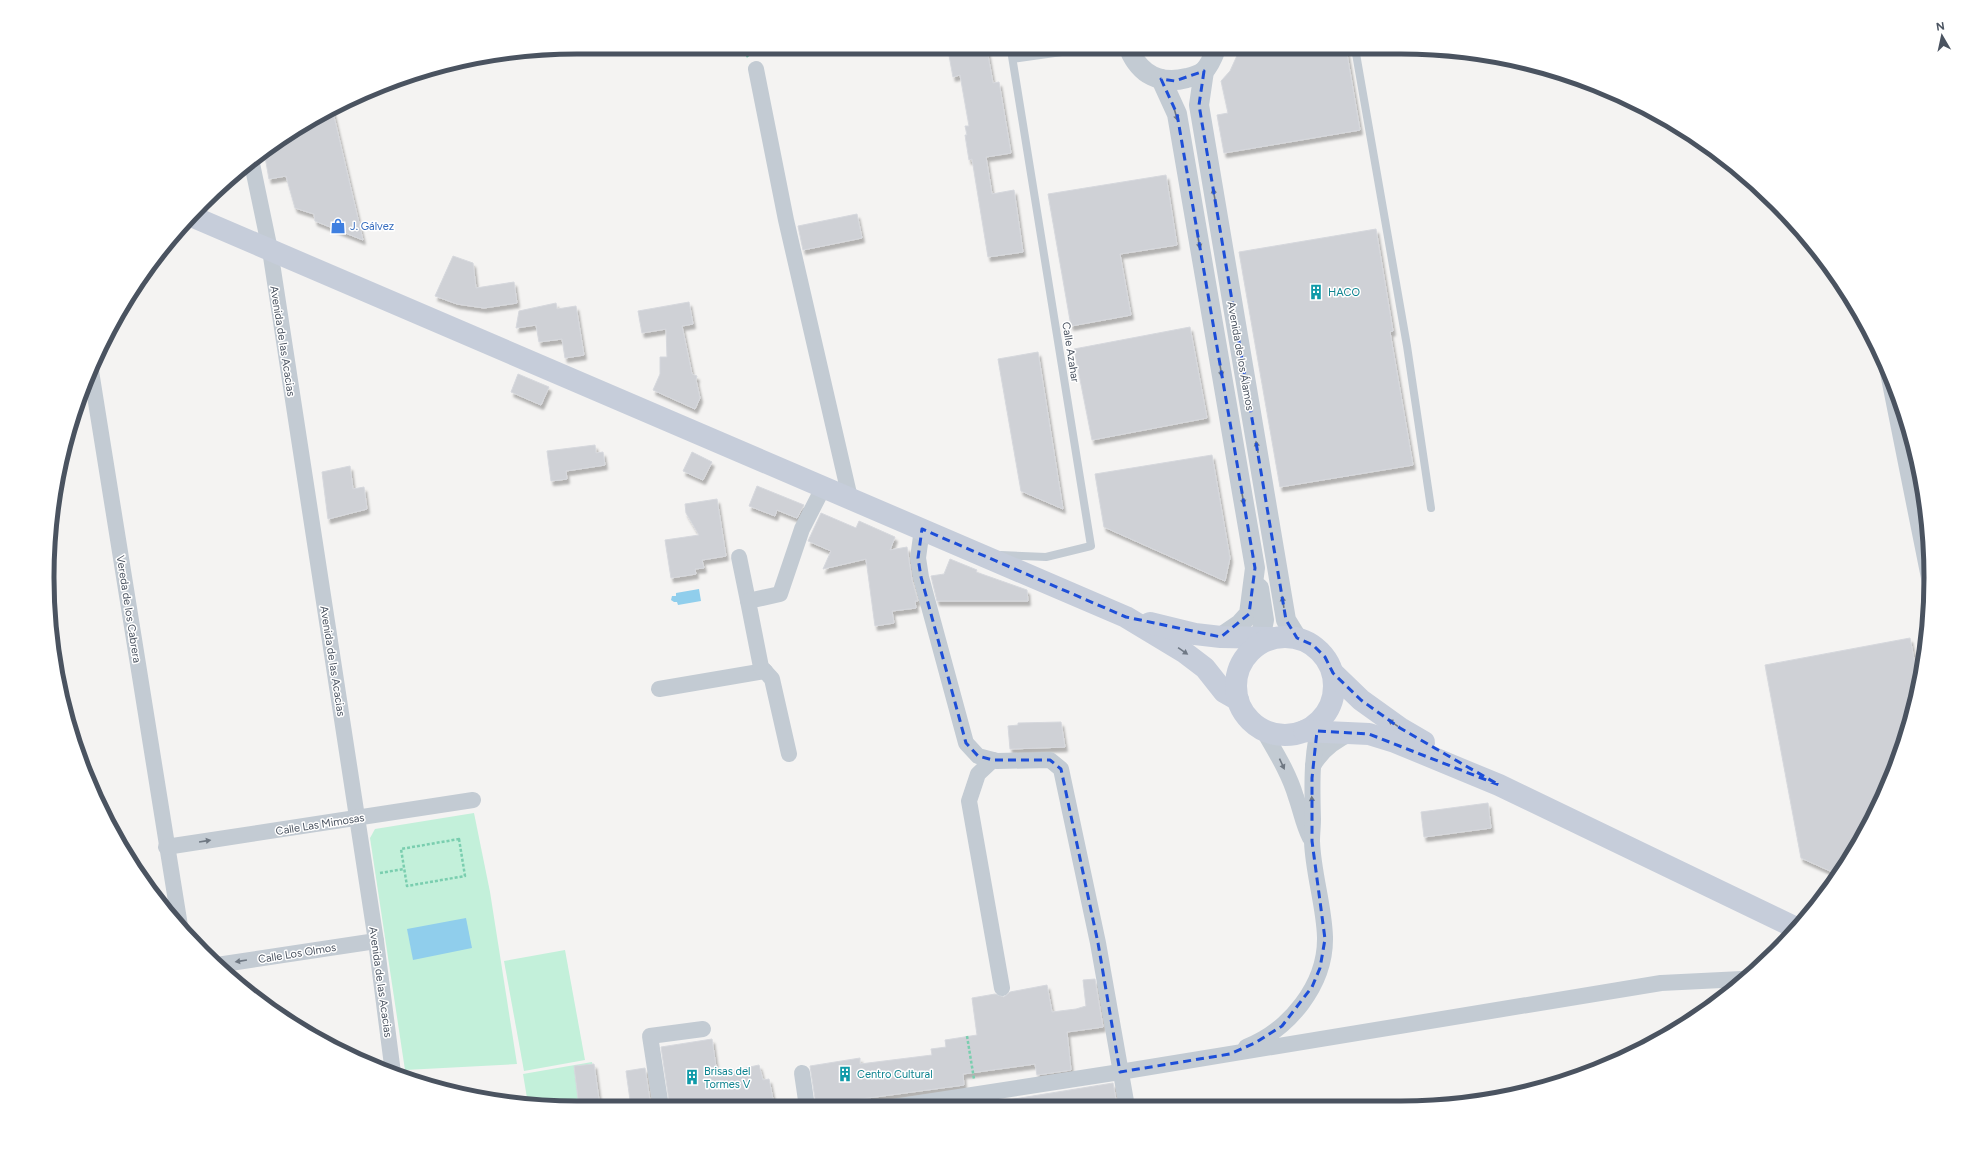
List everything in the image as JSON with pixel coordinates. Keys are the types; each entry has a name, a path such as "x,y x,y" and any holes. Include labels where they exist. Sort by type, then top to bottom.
{"main road":[{"path":"197,218 1126,616 1195,634 1264,640 1284,636 1297,638 1313,645 1326,657 1333,673 1334,689 1330,706 1314,727"},
{"path":"1126,616 1184,652 1206,668 1224,692 1238,700"},
{"path":"1264,640 1249,652 1241,662 1236,681 1238,700 1243,712 1252,722 1263,730 1276,734 1291,735 1314,727 1369,734 1395,742 1499,785 1791,926"},
{"path":"1333,673 1361,700 1400,728 1499,785"}],"street":[{"path":"1131,54 1135,62 1148,75 1175,81 1193,77 1204,71 1214,54"},
{"path":"756,69 786,220 850,498"},
{"name":"Avenida de los Álamos","path":"1204,71 1199,105 1286,620 1297,638"},
{"name":"Avenida de los Álamos","path":"1161,79 1177,114 1264,620 1264,640"},
{"name":"Avenida de las Acacias","path":"253,167 270,250 366,875 376,941 390,1066"},
{"name":"Vereda de los Cabrera","path":"93,381 178,916"},
{"path":"1894,405 1923,548"},
{"path":"748,601 780,594 802,529 824,486"},
{"path":"922,529 918,558 921,577 966,743 978,756 993,760 1050,760 1061,769 1065,782 1098,943 1126,1101"},
{"path":"739,557 761,667 772,679 789,754"},
{"name":"Avenida de los Álamos","path":"1221,637 1240,624 1249,614 1255,568"},
{"path":"659,689 766,671"},
{"path":"1230,1054 1255,1043 1282,1026 1299,1008 1312,988 1320,968 1325,938 1312,841 1314,727"},
{"path":"1263,730 1284,767 1296,796 1302,821 1312,841"},
{"path":"1313,768 1317,759 1326,749 1338,739 1353,733"},
{"path":"993,760 978,774 969,800 1002,988"},
{"name":"Calle Las Mimosas","path":"166,847 473,800"},
{"name":"Calle Los Olmos","path":"224,964 376,941"},
{"path":"932,1101 1120,1072 1661,983 1736,979"},
{"path":"660,1101 650,1036 703,1029"},
{"path":"802,1073 806,1101"}],"lane":[{"name":"Calle Azahar","path":"980,554 1046,557 1091,546 1012,54"},
{"path":"1013,59 1052,54"},
{"path":"1355,54 1407,346 1431,508"}],"path":[{"path":"459,839 465,876 407,886 404,869 401,849 459,839"},
{"path":"366,875 404,869"},
{"path":"967,1036 976,1094"}],"highlighted area":[{"path":"1204,71 1199,105 1286,620 1297,638 1313,645 1325,657 1333,673 1361,700 1400,728 1499,785 1369,734 1317,731 1312,778 1312,841 1325,939 1320,968 1312,987 1282,1026 1255,1043 1230,1054 1120,1072 1098,943 1061,769 1050,760 993,760 978,756 966,743 921,577 918,558 922,529 1126,617 1221,637 1249,614 1255,568 1177,114 1161,79 1175,81"}],"green space":[{"path":"474,813 490,892 517,1064 405,1070 370,838 375,829"},
{"path":"565,950 585,1060 524,1071 504,961"},
{"path":"592,1062 599,1101 527,1099 523,1074"}],"water":[{"path":"699,589 701,601 678,605 677,602 671,600 672,596 676,596 676,593"},
{"path":"466,918 472,948 413,960 407,929"}],"building":[{"path":"949,54 988,54 993,83 999,82 1011,153 986,157 992,194 1014,190 1023,252 988,257 972,159 969,160 965,135 967,135 965,126 969,126 960,75 953,77"},
{"path":"1238,54 1347,54 1360,130 1224,153 1217,115 1228,113 1221,81 1230,71"},
{"path":"334,115 363,240 315,221 314,214 295,208 286,176 269,179 265,158 287,142"},
{"path":"1166,175 1177,245 1120,254 1131,315 1071,326 1048,194"},
{"path":"857,214 862,238 803,250 798,226"},
{"path":"1376,229 1393,331 1390,332 1413,465 1280,487 1239,252"},
{"path":"453,256 473,263 476,288 514,282 517,303 484,308 457,304 435,296"},
{"path":"689,302 693,324 682,326 692,374 697,376 696,380 700,398 695,409 653,390 660,374 660,357 667,357 666,329 642,333 638,311"},
{"path":"556,303 557,309 576,306 584,355 565,358 562,339 539,342 536,325 516,328 519,311"},
{"path":"1190,327 1207,418 1092,440 1074,349"},
{"path":"1038,352 1063,509 1021,491 998,359"},
{"path":"518,374 549,387 541,405 511,392"},
{"path":"595,445 596,453 603,452 605,465 566,471 567,479 551,481 547,451"},
{"path":"692,452 712,462 703,480 683,471"},
{"path":"1212,455 1230,558 1225,581 1104,527 1095,474"},
{"path":"350,466 353,489 364,487 367,509 328,519 322,472"},
{"path":"757,486 804,505 797,518 777,510 775,516 749,506"},
{"path":"717,499 726,556 702,560 704,568 695,569 696,574 671,578 665,540 699,535 686,513 685,504"},
{"path":"821,513 856,528 859,521 895,537 890,550 907,547 912,580 918,601 915,601 916,608 892,611 894,623 875,626 866,559 823,569 831,551 808,541"},
{"path":"950,559 977,570 976,572 1027,590 1028,601 937,601 931,576 944,574"},
{"path":"1910,638 1916,669 1906,713 1896,746 1870,809 1854,839 1833,872 1801,858 1765,665"},
{"path":"1061,722 1065,747 1010,749 1008,726 1018,725 1018,723"},
{"path":"1488,803 1491,828 1424,837 1421,812"},
{"path":"1095,979 1103,1027 1067,1032 1071,1070 1037,1075 1035,1064 963,1074 964,1085 846,1101 815,1101 810,1066 860,1058 860,1064 932,1055 931,1049 946,1047 945,1040 977,1035 972,998 995,994 1004,997 1010,992 1047,985 1052,1012 1076,1009 1086,1006 1083,980"},
{"name":"Brisas del Tormes V","path":"712,1039 717,1074 759,1065 763,1080 769,1079 773,1099 763,1101 669,1101 661,1047"},
{"path":"594,1064 599,1101 578,1101 574,1066"},
{"path":"645,1068 650,1101 630,1101 626,1071"},
{"path":"1113,1083 1116,1100 1110,1101 1002,1101"}],"place":[{"name":"J. Gálvez","path":"338,226"},
{"name":"HACO","path":"1316,292"},
{"name":"Centro Cultural","path":"845,1074"},
{"name":"Brisas del Tormes V","path":"692,1077"}]}
